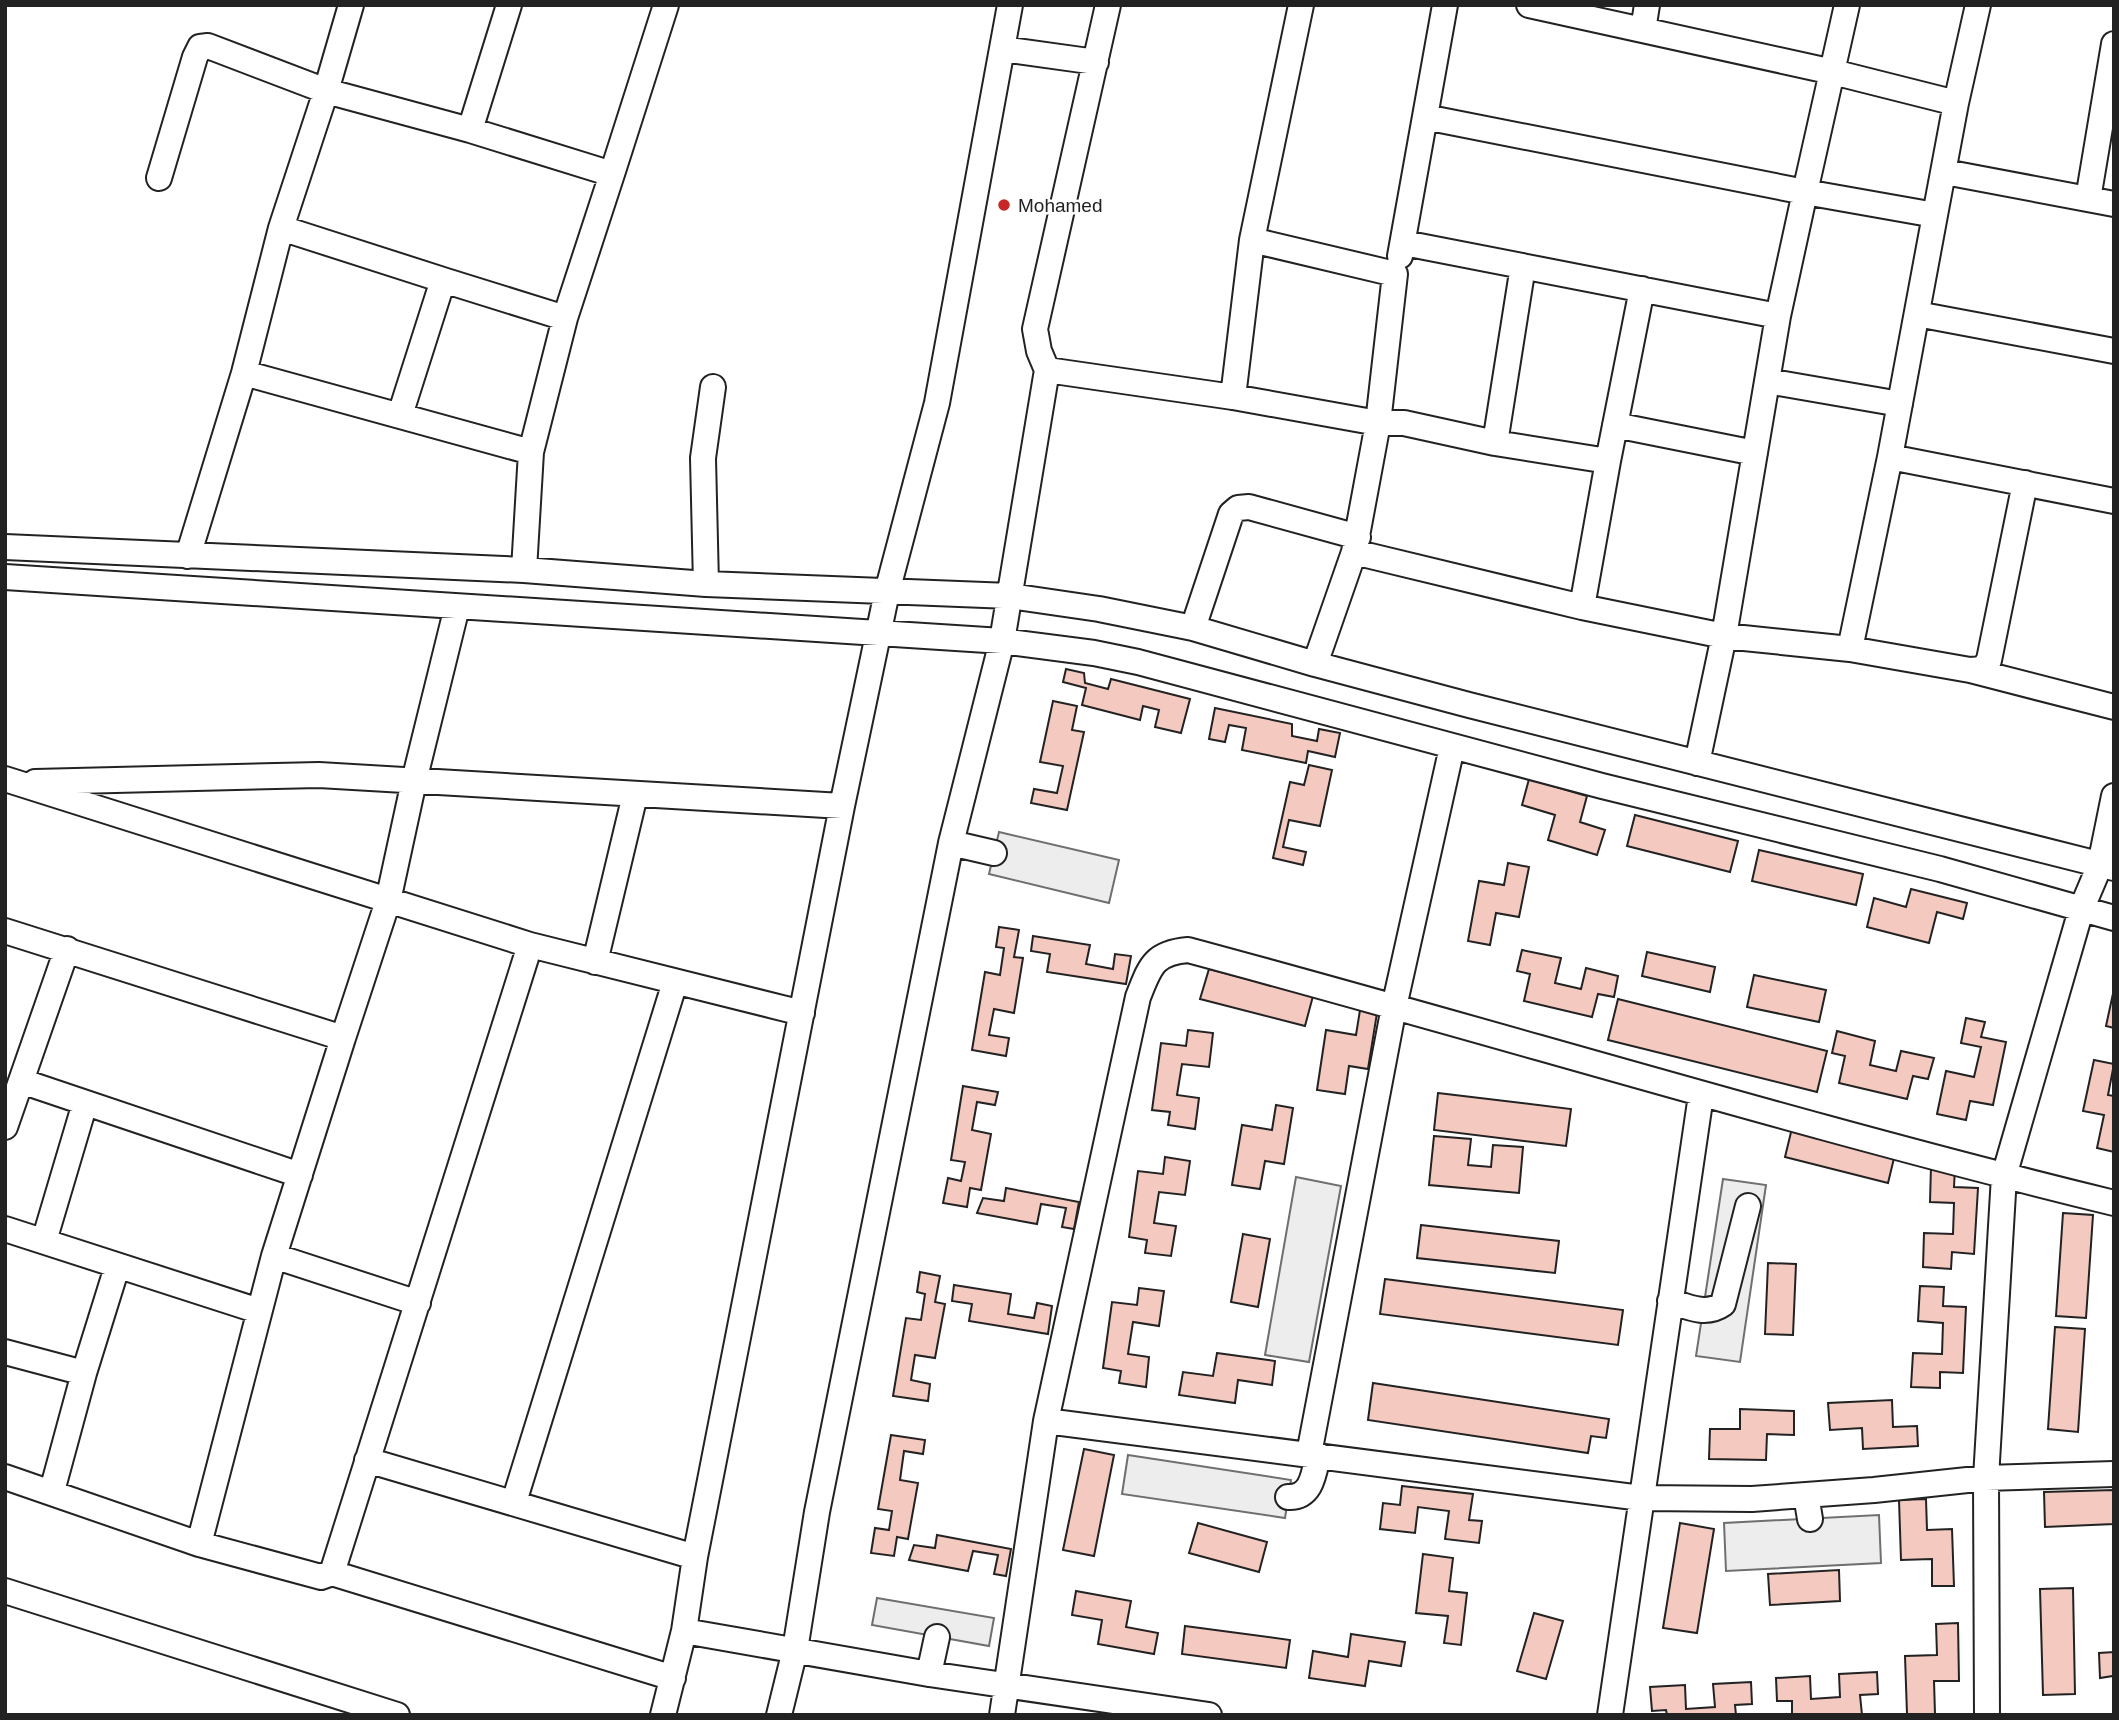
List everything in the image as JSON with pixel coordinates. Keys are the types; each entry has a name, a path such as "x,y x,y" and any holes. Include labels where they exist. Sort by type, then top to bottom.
{"street":[{"path":"188,556 244,373 281,228 351,5"},
{"path":"470,130 509,5"},
{"path":"524,570 531,452 565,318 666,5"},
{"path":"663,1715 684,1631 695,1556 842,806 887,592 937,403 1010,5"},
{"path":"779,1715 795,1650 817,1512 951,843 1002,641 1047,370 1039,351 1035,329 1108,5"},
{"path":"1233,397 1252,240 1301,5"},
{"path":"1315,664 1356,544 1378,423 1395,274 1404,243 1445,5"},
{"path":"1529,5 1574,10 1643,30 1833,72 1956,103"},
{"path":"1643,30 1647,5"},
{"path":"1698,763 1724,636 1778,316 1847,5"},
{"path":"1850,649 1890,457 1956,103 1978,5"},
{"path":"2088,199 2114,44"},
{"path":"159,178 195,57 200,47 208,46 326,91 470,130 612,174"},
{"path":"1002,49 1096,62"},
{"path":"1424,117 1935,215"},
{"path":"1945,172 2114,204"},
{"path":"281,228 565,318"},
{"path":"1252,240 1395,274"},
{"path":"1404,243 1778,316"},
{"path":"1495,443 1523,266"},
{"path":"400,415 443,280"},
{"path":"1582,607 1642,289"},
{"path":"1917,314 2114,351"},
{"path":"1047,370 1233,397 1378,423 1404,423 1495,443 1608,461"},
{"path":"244,373 531,452"},
{"path":"1767,381 1900,404"},
{"path":"706,583 703,457 713,387"},
{"path":"1615,425 1755,453"},
{"path":"1890,457 2114,501"},
{"path":"1970,670 1983,669 1989,660 2025,484"},
{"path":"1193,628 1231,514 1238,508 1249,507 1356,544 1582,607 1724,636 1850,649 1970,670 2114,707"},
{"path":"5,547 524,570 706,583 1010,596 1099,609 1193,628 1315,664 2107,867"},
{"path":"6,583 879,633 1002,641 1094,653 1138,662 1452,747 1940,869 2114,918"},
{"path":"199,1544 274,1256 388,901 414,781 457,607"},
{"path":"1288,1497 1302,1494 1308,1489 1341,1239 1452,747"},
{"path":"11,781 319,775 842,806"},
{"path":"11,781 530,945 802,1013"},
{"path":"595,962 635,795"},
{"path":"1987,1715 1986,1478 2004,1176 2081,910 2107,867 2114,796"},
{"path":"951,843 994,853"},
{"path":"5,931 343,1038"},
{"path":"332,1573 530,945"},
{"path":"5,1127 67,949"},
{"path":"1002,1715 1046,1420 1138,997 1149,969 1167,952 1188,950 1701,1095 2114,1203"},
{"path":"514,1502 675,982"},
{"path":"21,1081 300,1175"},
{"path":"1610,1715 1701,1095"},
{"path":"44,1241 85,1103"},
{"path":"1670,1301 1704,1311 1716,1310 1723,1304 1748,1206"},
{"path":"5,1229 259,1311"},
{"path":"274,1256 418,1303"},
{"path":"52,1491 84,1373 117,1267"},
{"path":"5,1352 84,1373"},
{"path":"1046,1420 1641,1498 1752,1499 1808,1507 1986,1478 2114,1474"},
{"path":"367,1460 695,1556"},
{"path":"6,1480 52,1491 199,1544 321,1577 332,1573 673,1678"},
{"path":"5,1591 397,1715"},
{"path":"684,1631 929,1674 1209,1715"},
{"path":"929,1674 937,1637"}],"shaded area":[{"path":"999,832 1119,860 1109,903 989,874"},
{"path":"1296,1177 1341,1186 1309,1362 1265,1355"},
{"path":"1723,1179 1766,1185 1740,1362 1696,1356"},
{"path":"1128,1455 1291,1480 1285,1518 1122,1494"},
{"path":"1879,1515 1881,1563 1726,1571 1724,1523"},
{"path":"877,1598 994,1618 989,1646 872,1625"}],"building":[{"path":"1066,669 1084,673 1085,683 1108,689 1111,679 1190,699 1181,733 1155,727 1159,710 1143,706 1140,720 1082,705 1086,688 1063,682"},
{"path":"1053,701 1077,706 1072,730 1084,732 1067,810 1031,803 1034,789 1057,793 1063,766 1040,762"},
{"path":"1215,708 1292,724 1292,736 1317,741 1319,729 1340,733 1335,757 1308,751 1306,763 1242,750 1246,728 1229,725 1225,742 1209,739"},
{"path":"1309,765 1332,770 1320,826 1289,820 1283,847 1306,852 1303,865 1273,858 1290,782 1304,785"},
{"path":"1529,779 1587,796 1580,822 1605,830 1597,855 1548,840 1555,815 1522,805"},
{"path":"1635,815 1738,841 1730,872 1627,846"},
{"path":"1759,850 1863,874 1856,905 1752,881"},
{"path":"1508,863 1529,867 1519,917 1496,913 1490,945 1468,941 1479,881 1504,885"},
{"path":"1911,889 1967,903 1963,919 1937,912 1929,943 1867,927 1874,898 1906,907"},
{"path":"999,927 1019,930 1014,957 1023,958 1014,1013 994,1009 989,1035 1009,1038 1006,1056 972,1050 985,972 1000,975 1004,948 996,947"},
{"path":"1033,936 1090,945 1086,964 1113,969 1115,954 1131,956 1126,984 1047,972 1050,954 1031,951"},
{"path":"1522,950 1561,958 1555,983 1581,989 1586,968 1618,976 1614,997 1598,994 1592,1017 1524,1001 1530,974 1517,971"},
{"path":"1647,952 1715,967 1710,992 1642,976"},
{"path":"1209,969 1313,996 1305,1026 1200,999"},
{"path":"1754,975 1826,990 1819,1022 1747,1007"},
{"path":"2114,989 2114,1028 2106,1026"},
{"path":"1618,999 1827,1051 1817,1092 1608,1040"},
{"path":"1360,1010 1377,1013 1368,1069 1349,1066 1345,1094 1317,1090 1326,1030 1356,1035"},
{"path":"1966,1018 1985,1022 1981,1037 2006,1042 1993,1105 1970,1101 1966,1120 1937,1114 1946,1071 1974,1077 1981,1047 1961,1043"},
{"path":"1188,1030 1213,1033 1209,1067 1182,1064 1177,1095 1199,1098 1195,1129 1168,1125 1170,1112 1152,1110 1161,1043 1186,1046"},
{"path":"1837,1031 1875,1041 1870,1065 1896,1071 1901,1051 1934,1058 1928,1079 1913,1076 1907,1099 1839,1083 1845,1056 1832,1053"},
{"path":"2094,1060 2114,1064 2108,1095 2114,1096 2114,1152 2097,1148 2104,1115 2083,1111"},
{"path":"963,1086 998,1092 995,1105 977,1102 972,1130 991,1134 981,1190 970,1188 967,1207 943,1203 948,1178 961,1181 965,1162 951,1160"},
{"path":"1438,1093 1571,1109 1566,1146 1434,1130"},
{"path":"1276,1105 1293,1108 1284,1164 1265,1161 1260,1189 1232,1185 1242,1125 1272,1130"},
{"path":"1792,1128 1895,1154 1888,1183 1785,1157"},
{"path":"1434,1136 1471,1139 1468,1165 1491,1167 1493,1145 1523,1147 1519,1193 1429,1185"},
{"path":"1165,1157 1190,1161 1185,1195 1159,1192 1154,1223 1176,1226 1171,1256 1145,1253 1147,1240 1129,1237 1138,1171 1163,1174"},
{"path":"1931,1166 1955,1168 1954,1187 1978,1188 1974,1254 1952,1252 1951,1269 1923,1267 1924,1233 1953,1234 1954,1203 1930,1202"},
{"path":"1006,1188 1079,1202 1074,1229 1062,1227 1066,1208 1041,1204 1037,1224 977,1213 983,1198 1004,1201"},
{"path":"2063,1213 2093,1215 2086,1318 2056,1316"},
{"path":"1421,1225 1559,1241 1555,1273 1417,1258"},
{"path":"1243,1234 1270,1239 1258,1307 1231,1302"},
{"path":"1768,1263 1796,1264 1793,1335 1765,1334"},
{"path":"920,1272 940,1276 935,1302 945,1304 935,1358 915,1355 911,1380 930,1384 928,1401 893,1396 906,1318 921,1320 925,1294 917,1292"},
{"path":"1385,1279 1623,1310 1618,1345 1380,1314"},
{"path":"954,1285 1011,1294 1008,1314 1034,1318 1037,1303 1052,1306 1048,1334 969,1321 972,1304 952,1301"},
{"path":"1920,1286 1944,1287 1943,1306 1966,1307 1963,1373 1940,1372 1940,1388 1911,1387 1913,1353 1942,1354 1943,1323 1918,1321"},
{"path":"1139,1288 1164,1291 1159,1326 1133,1322 1128,1354 1149,1357 1146,1387 1119,1383 1121,1371 1103,1368 1112,1302 1137,1305"},
{"path":"2055,1327 2085,1329 2078,1432 2048,1429"},
{"path":"1217,1353 1275,1361 1272,1385 1238,1380 1235,1403 1179,1395 1183,1372 1213,1376"},
{"path":"1373,1383 1609,1419 1606,1438 1591,1436 1588,1453 1368,1420"},
{"path":"1892,1400 1893,1427 1917,1426 1918,1446 1863,1449 1862,1428 1830,1430 1828,1403"},
{"path":"1740,1409 1794,1411 1794,1435 1767,1434 1766,1460 1709,1459 1710,1429 1740,1429"},
{"path":"891,1435 925,1440 923,1454 904,1451 900,1480 918,1483 908,1539 897,1537 894,1556 871,1553 875,1528 889,1530 892,1511 878,1509"},
{"path":"1084,1449 1114,1455 1094,1556 1063,1550"},
{"path":"1402,1486 1473,1494 1469,1520 1482,1521 1479,1543 1445,1539 1449,1511 1418,1507 1415,1533 1380,1529 1383,1503 1400,1505"},
{"path":"2114,1490 2114,1524 2045,1527 2044,1492"},
{"path":"1926,1499 1927,1530 1952,1529 1954,1586 1932,1586 1932,1559 1901,1560 1899,1500"},
{"path":"1198,1523 1267,1542 1259,1572 1189,1553"},
{"path":"1680,1523 1714,1529 1697,1633 1663,1628"},
{"path":"937,1535 1011,1549 1006,1576 994,1574 998,1555 973,1551 968,1571 909,1560 914,1545 935,1548"},
{"path":"1423,1554 1453,1558 1449,1591 1467,1593 1461,1645 1444,1643 1448,1616 1416,1613"},
{"path":"1839,1570 1840,1601 1770,1605 1768,1574"},
{"path":"2073,1588 2075,1694 2043,1695 2040,1589"},
{"path":"1076,1591 1131,1601 1126,1627 1158,1633 1154,1654 1098,1644 1102,1620 1072,1615"},
{"path":"1534,1613 1563,1621 1546,1679 1517,1671"},
{"path":"1958,1623 1959,1681 1934,1681 1935,1714 1907,1714 1905,1656 1937,1655 1936,1624"},
{"path":"1185,1626 1290,1640 1286,1668 1182,1654"},
{"path":"1351,1634 1405,1642 1401,1666 1369,1661 1365,1686 1309,1678 1313,1651 1348,1657"},
{"path":"2114,1652 2114,1681 2113,1676 2100,1678 2099,1653"},
{"path":"1877,1672 1878,1694 1860,1695 1862,1715 1792,1715 1792,1701 1777,1701 1776,1678 1810,1676 1811,1699 1840,1697 1839,1674"},
{"path":"1751,1682 1752,1704 1735,1705 1736,1715 1667,1715 1666,1710 1652,1711 1650,1687 1685,1685 1686,1709 1715,1707 1713,1684"}],"place":[{"name":"Mohamed","path":"1004,205"}]}
